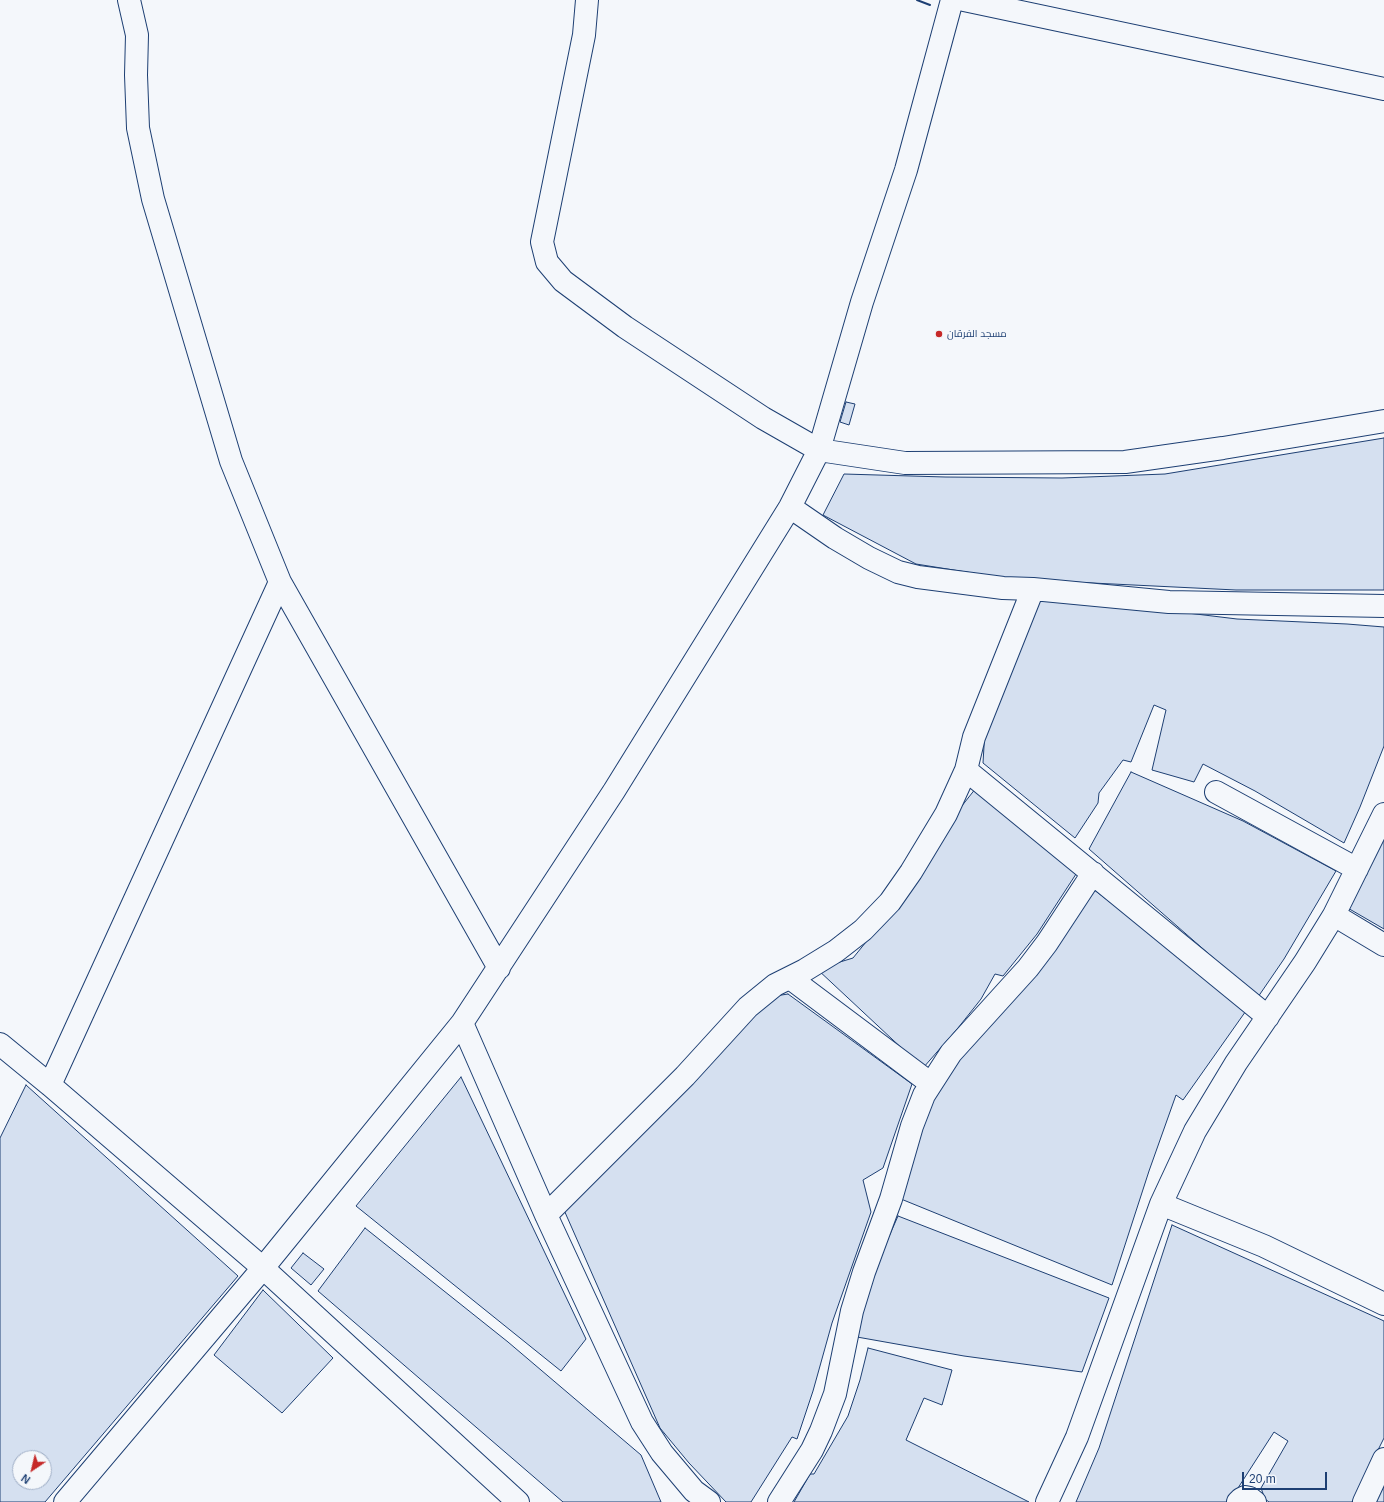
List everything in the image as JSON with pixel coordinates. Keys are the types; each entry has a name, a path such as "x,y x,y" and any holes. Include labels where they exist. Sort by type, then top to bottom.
{"street":[{"path":"129,0 137,35 136,75 138,128 153,199 231,461 280,582 499,968"},
{"path":"588,0 584,35 542,242 547,262 563,281 625,327 762,418 818,450 906,463 1125,462 1223,448 1384,421"},
{"path":"65,1502 263,1268 462,1023 614,791 790,507 818,450 862,302 906,170 952,0"},
{"path":"964,0 1237,57 1384,90"},
{"path":"790,507 862,554 898,572 918,577 1003,588 1033,589 1169,602 1384,606"},
{"path":"50,1085 280,582"},
{"path":"546,1214 685,1076 748,1007 775,986 836,951 863,930 890,902 911,872 946,814 966,770 974,738 1033,589"},
{"path":"966,770 1268,1017"},
{"path":"1216,792 1356,869"},
{"path":"1047,1502 1077,1437 1161,1204 1195,1131 1236,1063 1305,962 1334,915 1384,814"},
{"path":"779,1502 812,1450 822,1431 835,1394 852,1311 864,1272 891,1199 912,1126 924,1094 951,1053 1012,986 1047,943 1093,873"},
{"path":"1334,915 1384,945"},
{"path":"790,978 930,1083"},
{"path":"462,1023 546,1214 642,1422 662,1453 694,1490 709,1502"},
{"path":"0,1044 50,1085 263,1268 518,1502"},
{"path":"1161,1204 1264,1246 1384,1304"},
{"path":"1364,1502 1384,1459"},
{"path":"1238,1502 1245,1497 1250,1498 1255,1502"}],"building":[{"path":"846,402 855,404 849,425 840,422"},
{"path":"1384,438 1384,590 1236,590 1010,579 916,564 823,515 844,474 1062,478 1165,474"},
{"path":"1040,599 1130,606 1237,619 1384,627 1384,746 1344,843 1255,791 1203,764 1194,782 1152,770 1166,710 1154,705 1131,762 1123,760 1099,793 1098,803 1075,838 983,763 985,729"},
{"path":"1131,772 1243,821 1336,871 1284,959 1258,997 1089,849"},
{"path":"976,788 1078,871 1037,934 1003,976 995,974 981,999 923,1068 817,969 853,958 888,915 950,821"},
{"path":"1384,832 1384,929 1346,907"},
{"path":"1093,889 1248,1008 1183,1100 1176,1095 1149,1171 1112,1285 901,1199 931,1094 946,1072"},
{"path":"788,994 912,1084 883,1168 863,1180 871,1212 832,1323 813,1391 797,1439 792,1437 751,1502 726,1502 689,1463 660,1428 564,1210 769,997"},
{"path":"461,1077 586,1339 561,1371 356,1206"},
{"path":"26,1085 238,1276 45,1502 0,1502 0,1138"},
{"path":"898,1216 1109,1298 1082,1372 964,1356 857,1337 861,1313 879,1259"},
{"path":"1172,1225 1384,1321 1384,1438 1352,1502 1269,1502 1265,1499 1261,1488 1288,1441 1274,1432 1229,1502 1076,1502 1099,1448"},
{"path":"365,1228 508,1342 641,1455 661,1502 563,1502 318,1291"},
{"path":"303,1253 324,1269 311,1285 291,1268"},
{"path":"263,1290 333,1358 282,1413 214,1355"},
{"path":"868,1348 952,1370 942,1405 924,1398 906,1440 1029,1502 794,1502 810,1474 814,1474 848,1416 860,1380"},
{"path":"1384,1481 1384,1502 1375,1502"}],"wall":[{"path":"917,0 930,5"}],"place":[{"name":"مسجد الفرقان","path":"939,334"}]}
